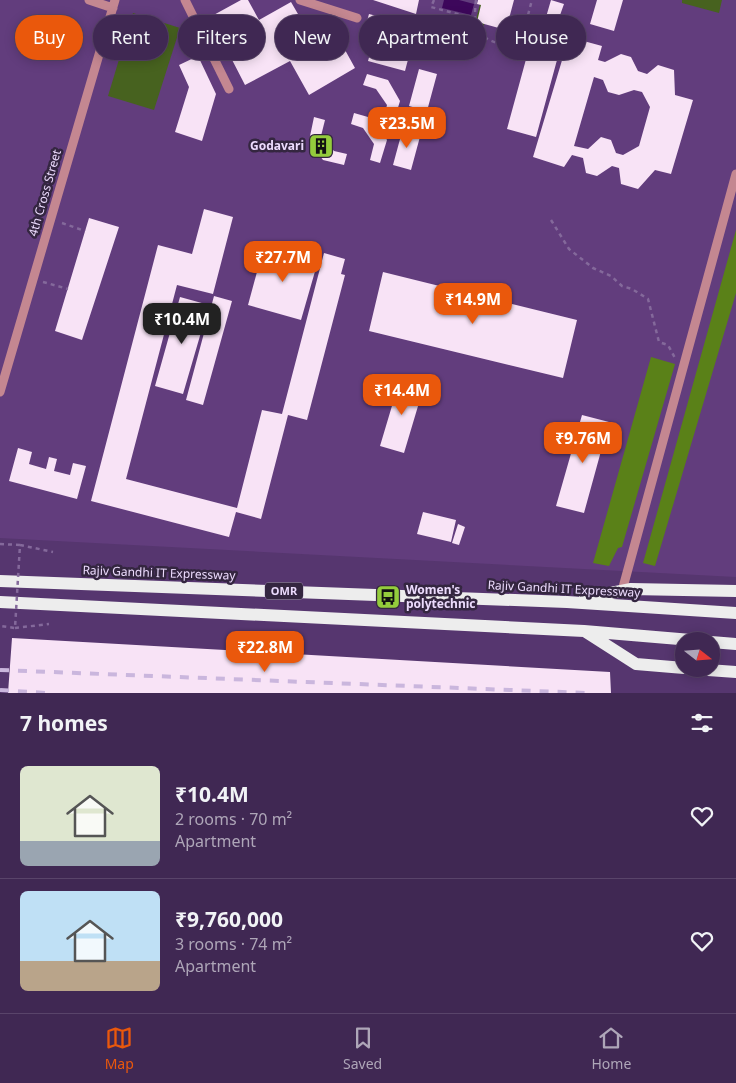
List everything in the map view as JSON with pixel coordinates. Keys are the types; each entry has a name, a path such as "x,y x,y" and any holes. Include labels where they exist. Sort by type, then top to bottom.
{"main road":[{"name":"Rajiv Gandhi IT Expressway","path":"0,580 567,602 736,613"},
{"path":"567,602 631,589 736,591"},
{"name":"OMR","path":"0,602 584,631 675,639"},
{"path":"584,631 636,664 675,667"},
{"path":"720,643 736,644"},
{"path":"720,671 736,672"}],"street":[{"path":"89,0 114,4"},
{"path":"185,0 229,89"},
{"path":"300,0 358,18"},
{"name":"4th Cross Street","path":"0,392 114,4"},
{"path":"622,591 736,174"}],"path":[{"path":"432,0 431,7 461,15"},
{"path":"476,0 476,15"},
{"path":"486,40 519,49 532,0"},
{"path":"51,219 85,231"},
{"path":"551,220 569,249 593,268 612,276 622,286 632,289 648,299 659,342 668,345 671,354 684,363"},
{"path":"33,279 68,289"},
{"path":"0,544 20,544 53,552"},
{"path":"15,628 20,544"},
{"path":"0,626 15,628 49,624"}],"shaded area":[{"path":"0,0 736,0 736,577 0,538"},
{"path":"444,0 459,0 474,4 471,15 442,8"}],"green space":[{"path":"481,0 490,0 486,17 486,15 477,15"},
{"path":"682,0 722,0 719,13 682,3"},
{"path":"168,24 178,27 178,34 154,110 108,96 119,60 168,60"},
{"path":"736,230 736,293 655,566 643,563"},
{"path":"651,357 675,364 622,547 618,548 609,566 593,563"}],"building":[{"path":"241,0 248,0 256,15 214,15"},
{"path":"373,0 419,0 416,14"},
{"path":"478,0 514,0 510,15 496,15 496,27 486,24 486,15 479,15 481,5 477,4"},
{"path":"551,0 564,4 560,15 547,15"},
{"path":"597,0 623,0 614,31 590,24"},
{"path":"291,2 299,15 275,15 275,60 349,60 349,57 355,68 309,95 290,61 245,85 232,60 265,60 265,17"},
{"path":"586,42 602,46 598,60 605,62 621,54 631,57 638,71 647,74 658,65 674,70 675,95 693,100 671,174 655,170 638,189 621,184 619,168 612,166 597,176 586,173 583,158 572,155 564,167 533,157 562,60 586,60","holes":["594,77 603,80 608,92 619,95 634,90 642,92 650,107 639,146 623,155 616,153 611,140 601,137 588,149 574,146"]},
{"path":"190,60 200,60 216,94 202,141 175,132 189,87 179,65"},
{"path":"368,60 408,60 405,71"},
{"path":"526,60 557,60 536,137 507,129"},
{"path":"419,69 437,74 427,111 409,106"},
{"path":"367,74 388,80 400,101 393,124 383,121 387,105 376,89 363,85"},
{"path":"354,113 375,119 387,140 380,163 370,160 374,144 363,128 351,124"},
{"name":"Godavari","path":"314,117 325,120 321,136 334,151 347,154 344,165 323,160 309,141"},
{"path":"403,128 421,133 411,170 393,165"},
{"path":"204,209 233,217 213,294 177,285 126,479 237,508 262,410 282,414 324,253 345,259 341,274 345,275 307,420 288,415 261,519 236,512 229,537 91,501 158,245 192,254"},
{"path":"89,218 119,227 82,340 55,331"},
{"path":"264,246 318,261 301,320 248,305"},
{"path":"383,272 577,320 563,378 369,331"},
{"path":"214,296 232,301 203,405 186,400"},
{"path":"180,297 209,305 183,394 155,386"},
{"path":"400,379 424,386 404,453 380,446"},
{"path":"582,415 609,422 584,513 556,506"},
{"path":"18,448 32,452 29,464 46,469 49,457 57,459 54,471 70,475 73,463 86,466 77,499 9,481"},
{"path":"423,512 456,520 451,542 417,534"},
{"path":"458,524 465,527 459,545 452,543"},
{"path":"12,638 610,672 611,693 8,693"}],"railway":[{"path":"0,670 587,693"},
{"path":"0,690 46,693"}],"place":[{"name":"Godavari","path":"321,146"},
{"name":"Women's polytechnic","path":"388,597"}]}
